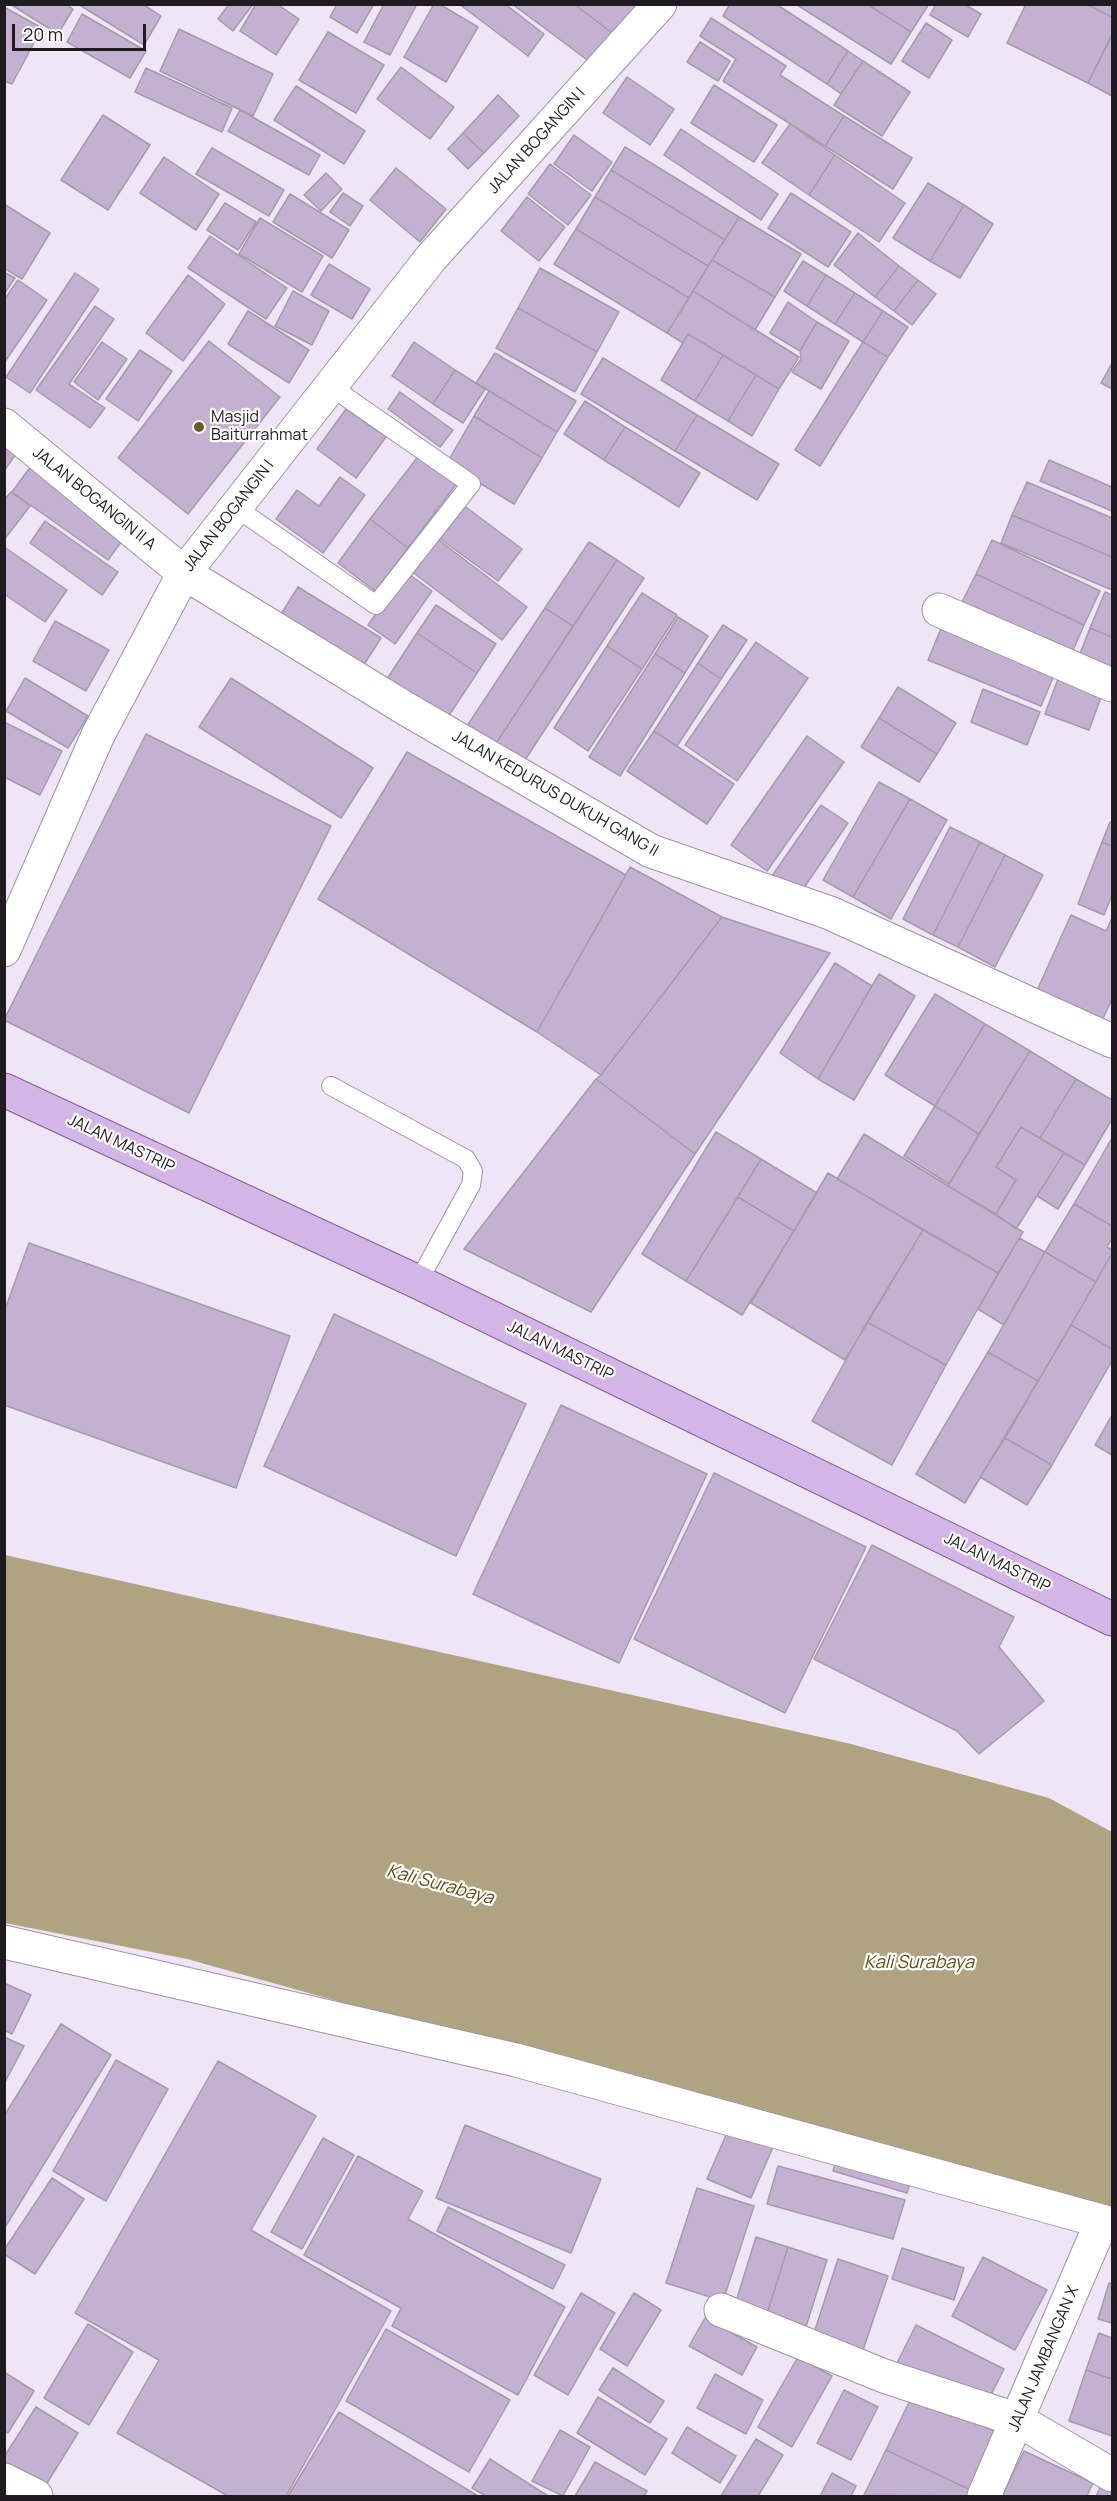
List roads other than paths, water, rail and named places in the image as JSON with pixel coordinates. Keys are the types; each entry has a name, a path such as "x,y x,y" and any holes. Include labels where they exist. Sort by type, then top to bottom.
{"main road":[{"name":"JALAN MASTRIP","path":"4,1090 418,1282 1113,1619"}],"street":[{"name":"JALAN BOGANGIN I","path":"4,950 98,735 184,573 431,258 660,4"},
{"name":"JALAN BOGANGIN II A","path":"4,425 184,573"},
{"name":"JALAN KEDURUS DUKUH GANG II","path":"184,573 408,710 651,851 830,913 1113,1041"},
{"path":"939,610 1113,685"},
{"path":"4,1942 516,2060 1107,2222"},
{"name":"JALAN JAMBANGAN X","path":"984,2496 1107,2222"},
{"path":"721,2310 884,2376 1018,2420 1113,2475"},
{"path":"4,2480 36,2496"}],"lane":[{"path":"236,507 376,605 384,596 471,484 330,387"},
{"path":"331,1086 466,1159 473,1171 471,1185 418,1282"}],"water":[{"name":"Kali Surabaya","path":"5,1555 847,1743 1049,1798 1112,1832 1112,2218 187,1959 5,1923"}],"place":[{"name":"Masjid Baiturrahmat","path":"199,427"}]}
